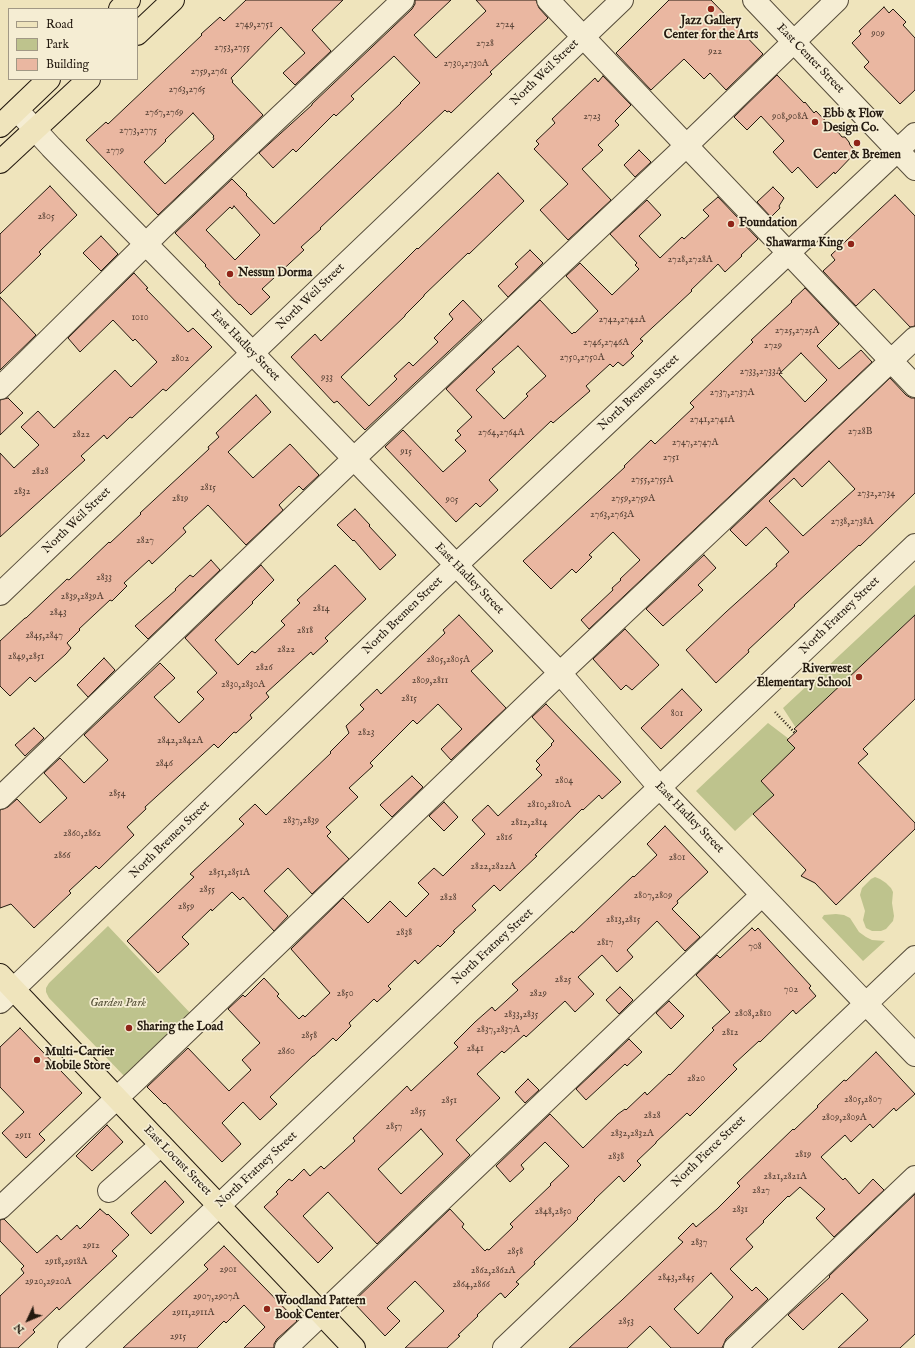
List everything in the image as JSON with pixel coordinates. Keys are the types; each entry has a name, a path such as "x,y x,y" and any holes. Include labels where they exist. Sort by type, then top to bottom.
{"main road":[{"path":"121,8 129,0"},
{"path":"138,33 173,0"},
{"path":"0,126 48,80"},
{"path":"0,162 88,80"},
{"name":"East Locust Street","path":"5,989 117,1098 354,1348"}],"street":[{"path":"0,388 146,244 403,0"},
{"path":"548,0 915,386"},
{"name":"North Weil Street","path":"0,594 622,0"},
{"name":"East Center Street","path":"754,0 915,169"},
{"path":"0,798 353,459 686,146 837,0"},
{"name":"East Hadley Street","path":"17,110 560,673 660,788 915,1055"},
{"name":"North Bremen Street","path":"5,989 915,134"},
{"path":"0,1208 117,1098 560,673 915,338"},
{"name":"North Fratney Street","path":"69,1348 915,545"},
{"path":"286,1348 762,895"},
{"name":"North Pierce Street","path":"513,1345 915,957"},
{"path":"110,1191 161,1145"},
{"path":"735,1348 915,1177"}],"path":[{"path":"775,712 795,733"}],"green space":[{"path":"915,585 915,615 796,728 783,708"},
{"path":"768,723 789,739 788,740 796,749 761,781 774,795 735,831 696,791"},
{"path":"875,877 886,883 893,892 893,921 886,929 881,931 872,931 866,928 863,920 865,911 860,895 862,888"},
{"path":"824,915 844,915 850,918 859,932 866,937 872,940 885,941 863,961 822,918"},
{"name":"Garden Park","path":"108,926 193,1016 127,1079 49,998 46,992 46,988 49,983"}],"building":[{"path":"246,0 343,0 312,30 331,51 295,85 283,73 305,53 281,27 231,78 233,81 232,82 263,115 158,215 86,140 106,122 108,124 220,17 224,21","holes":["193,113 214,136 214,139 165,184 144,162"]},
{"path":"415,0 451,0 414,35 436,58 486,11 476,0 536,0 539,8 548,18 490,72 492,74 451,113 445,110 301,247 304,250 262,289 270,297 251,315 219,284 220,282 205,266 206,265 175,233 232,179 274,224 401,103 420,83 394,56 351,96 354,99 336,116 334,114 296,152 293,149 273,168 259,153 312,105 412,9 415,4","holes":["234,206 260,235 235,260 206,230 230,207 232,209"]},
{"path":"669,0 711,0 763,54 726,90 710,73 704,79 684,59 651,90 616,53"},
{"path":"884,7 889,13 893,9 906,22 903,25 915,38 915,90 900,104 864,67 869,62 852,43 861,34 859,31"},
{"path":"777,75 804,103 805,102 814,113 816,111 837,133 838,132 842,137 845,137 856,152 835,174 834,172 817,188 798,167 792,173 773,152 784,141 761,116 747,130 734,117"},
{"path":"603,76 631,105 615,121 619,125 598,145 603,150 582,169 611,200 568,240 540,210 568,184 534,149 539,144 536,141 555,123 552,119 595,78 598,82"},
{"path":"639,150 651,162 635,177 624,165"},
{"path":"498,173 524,201 424,295 405,316 341,377 369,406 397,379 394,376 409,362 413,366 438,342 434,338 453,319 449,314 463,300 482,320 365,430 337,401 334,403 291,357 315,334 321,341 417,248 418,249"},
{"path":"50,186 77,215 39,252 41,254 0,294 0,234"},
{"path":"773,187 784,198 779,206 780,208 771,217 757,202"},
{"path":"895,195 915,216 915,326 910,327 874,289 856,306 823,271 835,260 831,255"},
{"path":"718,197 758,239 725,272 718,264 691,290 692,291 640,339 643,341 631,353 634,356 623,366 618,362 613,367 610,364 586,386 590,391 553,423 551,421 489,480 498,490 480,507 476,503 456,522 385,447 403,430 443,472 466,451 455,440 461,435 457,431 472,417 446,389 540,300 572,334 574,332 575,333 598,311 566,276 580,263 612,295 639,269 635,265 637,263 610,234 647,200 661,215 639,236 660,258 682,237 684,239 709,216 703,210","holes":["518,346 546,376 526,394 528,396 504,419 476,390 495,372 492,369"]},
{"path":"101,236 118,254 101,271 83,253"},
{"path":"530,250 543,263 508,297 498,286 518,267 515,264"},
{"path":"134,273 148,288 146,289 188,332 193,328 212,347 166,391 163,389 107,439 104,435 81,456 85,460 0,537 0,453 14,468 39,445 21,427 38,411 54,428 115,370 131,387 157,362 135,339 133,341 113,320 80,352 68,338"},
{"path":"805,288 839,324 817,346 839,369 861,350 872,362 589,629 581,620 613,590 612,588 621,580 620,579 640,560 613,532 589,555 592,557 576,573 572,569 551,589 523,561 625,467 624,466 651,440 655,444 694,407 690,403 753,342 751,340 792,302 791,301","holes":["801,353 827,380 805,402 779,374"]},
{"path":"0,297 36,335 0,370"},
{"path":"890,378 906,395 911,398 915,398 915,493 860,546 859,545 794,605 795,606 748,650 749,652 716,683 686,650 777,566 776,564 789,552 766,527 746,546 730,530","holes":["829,461 855,489 803,536 769,501 794,478 802,487"]},
{"path":"256,395 271,412 228,452 253,478 290,444 319,475 303,490 299,486 279,505 283,510 246,545 208,505 183,528 186,532 152,564 149,560 124,583 127,586 112,601 110,600 79,629 80,630 67,643 71,648 66,654 35,682 30,677 10,696 0,686 0,641 67,579 69,580 109,542 110,543 209,449 208,447 219,437 216,433"},
{"path":"8,398 23,413 0,435 0,400"},
{"path":"355,509 396,555 380,570 354,540 353,541 337,525"},
{"path":"704,555 716,568 698,585 703,590 663,626 646,609"},
{"path":"211,560 220,570 148,639 135,626 176,590 175,589 190,575 193,577"},
{"path":"261,565 274,580 215,640 238,665 252,651 255,653 285,625 281,621 300,603 297,600 335,565 366,599 325,638 328,641 313,655 311,652 266,693 269,697 250,715 252,718 236,733 234,732 218,748 214,744 145,807 146,809 127,827 134,835 99,869 96,866 69,891 71,893 34,928 11,904 0,908 0,810 8,807 17,799 40,823 67,798 44,773 60,758 84,783 108,760 84,735 160,663 175,678 154,697 179,723 204,699 197,692 217,673 185,638"},
{"path":"459,615 493,651 471,671 506,708 451,760 441,749 462,729 438,704 417,724 413,720 370,763 373,766 349,788 358,797 326,827 331,832 327,836 349,859 312,894 288,868 264,891 288,916 274,931 243,897 240,900 232,892 212,911 211,909 182,937 189,944 158,973 127,941 194,877 190,874 244,824 239,819 255,804 266,815 331,753 330,752 349,733 346,726 364,709 360,705 377,689 381,694 445,633 443,630"},
{"path":"915,615 915,699 863,749 868,754 858,763 915,823 915,829 836,905 815,883 801,876 806,870 753,814 774,795 761,781 795,748 787,740 797,731 794,729"},
{"path":"625,629 659,665 632,690 626,685 621,690 593,659"},
{"path":"104,658 115,670 88,697 77,685"},
{"path":"682,689 702,710 661,749 641,728"},
{"path":"546,704 621,782 602,799 599,795 583,810 582,809 535,855 537,856 500,891 494,885 472,906 476,910 453,931 455,932 440,947 438,945 418,964 415,960 388,986 391,989 377,1002 374,999 349,1023 351,1026 336,1041 333,1038 270,1097 277,1104 260,1120 243,1102 222,1123 241,1144 222,1162 165,1103 164,1104 147,1087 188,1048 229,1091 251,1070 242,1060 260,1043 228,1009 243,995 245,997 264,978 279,994 277,996 299,1019 303,1015 305,1017 330,993 291,949 343,898 368,923 390,901 406,917 429,894 418,883 434,868 443,876 485,834 472,820 488,805 498,816 542,775 536,769 540,765 536,761 554,741 532,717"},
{"path":"34,728 44,738 25,756 15,745"},
{"path":"412,776 423,787 392,817 380,805"},
{"path":"444,802 458,817 444,831 429,816"},
{"path":"665,826 708,872 677,901 678,903 672,909 700,937 685,951 657,921 627,950 633,957 617,972 602,955 578,977 594,994 575,1012 565,1001 526,1037 524,1035 504,1053 502,1051 477,1074 500,1098 456,1140 470,1155 377,1244 328,1192 303,1216 333,1248 318,1263 264,1207 278,1194 276,1192 289,1179 292,1181 304,1169 310,1176 321,1166 324,1169 355,1141 353,1138 407,1086 411,1091 458,1047 454,1043 475,1022 492,1007 495,1011 518,990 512,984 572,931 573,933 657,855 647,844","holes":["421,1129 443,1154 401,1194 378,1169"]},
{"path":"752,928 755,931 758,928 811,986 809,988 816,996 796,1014 793,1010 760,1042 759,1041 733,1065 737,1069 690,1116 687,1113 637,1161 641,1165 624,1182 619,1176 534,1262 535,1264 516,1282 519,1284 505,1298 501,1293 499,1294 477,1315 478,1316 458,1335 460,1336 447,1348 405,1348 444,1311 415,1281 387,1308 400,1321 385,1336 353,1302 450,1209 464,1224 462,1227 485,1251 487,1249 489,1250 513,1227 510,1224 569,1166 545,1142 521,1165 524,1169 510,1182 496,1166 550,1114 583,1148 618,1114 625,1109 626,1110 645,1092 647,1095 669,1074 670,1075 714,1030 712,1028 730,1012 696,975 717,955 720,958"},
{"path":"620,987 633,1000 619,1014 606,1000"},
{"path":"669,1001 684,1016 671,1029 656,1013"},
{"path":"20,1028 82,1093 39,1134 45,1140 26,1158 2,1133 24,1112 0,1087 0,1047"},
{"path":"629,1039 642,1052 627,1066 625,1064 586,1100 576,1089"},
{"path":"876,1052 915,1094 896,1111 894,1108 873,1128 870,1124 851,1142 845,1135 821,1157 843,1180 845,1178 859,1194 873,1179 884,1190 834,1237 816,1218 825,1209 800,1187 789,1197 788,1196 746,1239 753,1247 730,1269 752,1291 756,1287 768,1299 726,1339 722,1348 671,1348 650,1326 627,1348 569,1348 683,1242 678,1238 693,1223 696,1227 717,1209 740,1186 737,1183 818,1107 817,1106 844,1080 846,1081","holes":["711,1273 733,1297 698,1334 674,1309"]},
{"path":"528,1079 539,1090 525,1103 515,1092"},
{"path":"107,1125 123,1142 92,1171 76,1156"},
{"path":"165,1181 184,1202 151,1234 131,1213"},
{"path":"915,1194 915,1334 900,1348 838,1348 868,1320 842,1293 803,1330 788,1315 830,1277 829,1276"},
{"path":"100,1209 107,1215 108,1214 129,1235 112,1251 117,1256 59,1310 57,1307 33,1330 35,1332 18,1348 0,1348 0,1296 24,1273 21,1269 24,1266 0,1241 0,1220 4,1219 37,1253 57,1235 61,1240 77,1225 80,1229"},
{"path":"224,1246 297,1321 277,1339 274,1344 274,1348 244,1348 265,1327 244,1305 226,1323 224,1321 197,1348 123,1348 208,1269 204,1265"}],"place":[{"name":"Jazz Gallery Center for the Arts","path":"711,9"},
{"name":"Ebb & Flow Design Co.","path":"815,122"},
{"name":"Center & Bremen","path":"857,143"},
{"name":"Foundation","path":"731,224"},
{"name":"Shawarma King","path":"851,244"},
{"name":"Nessun Dorma","path":"230,274"},
{"name":"Riverwest Elementary School","path":"859,677"},
{"name":"Sharing the Load","path":"129,1028"},
{"name":"Multi-Carrier Mobile Store","path":"37,1060"},
{"name":"Woodland Pattern Book Center","path":"267,1309"}]}
